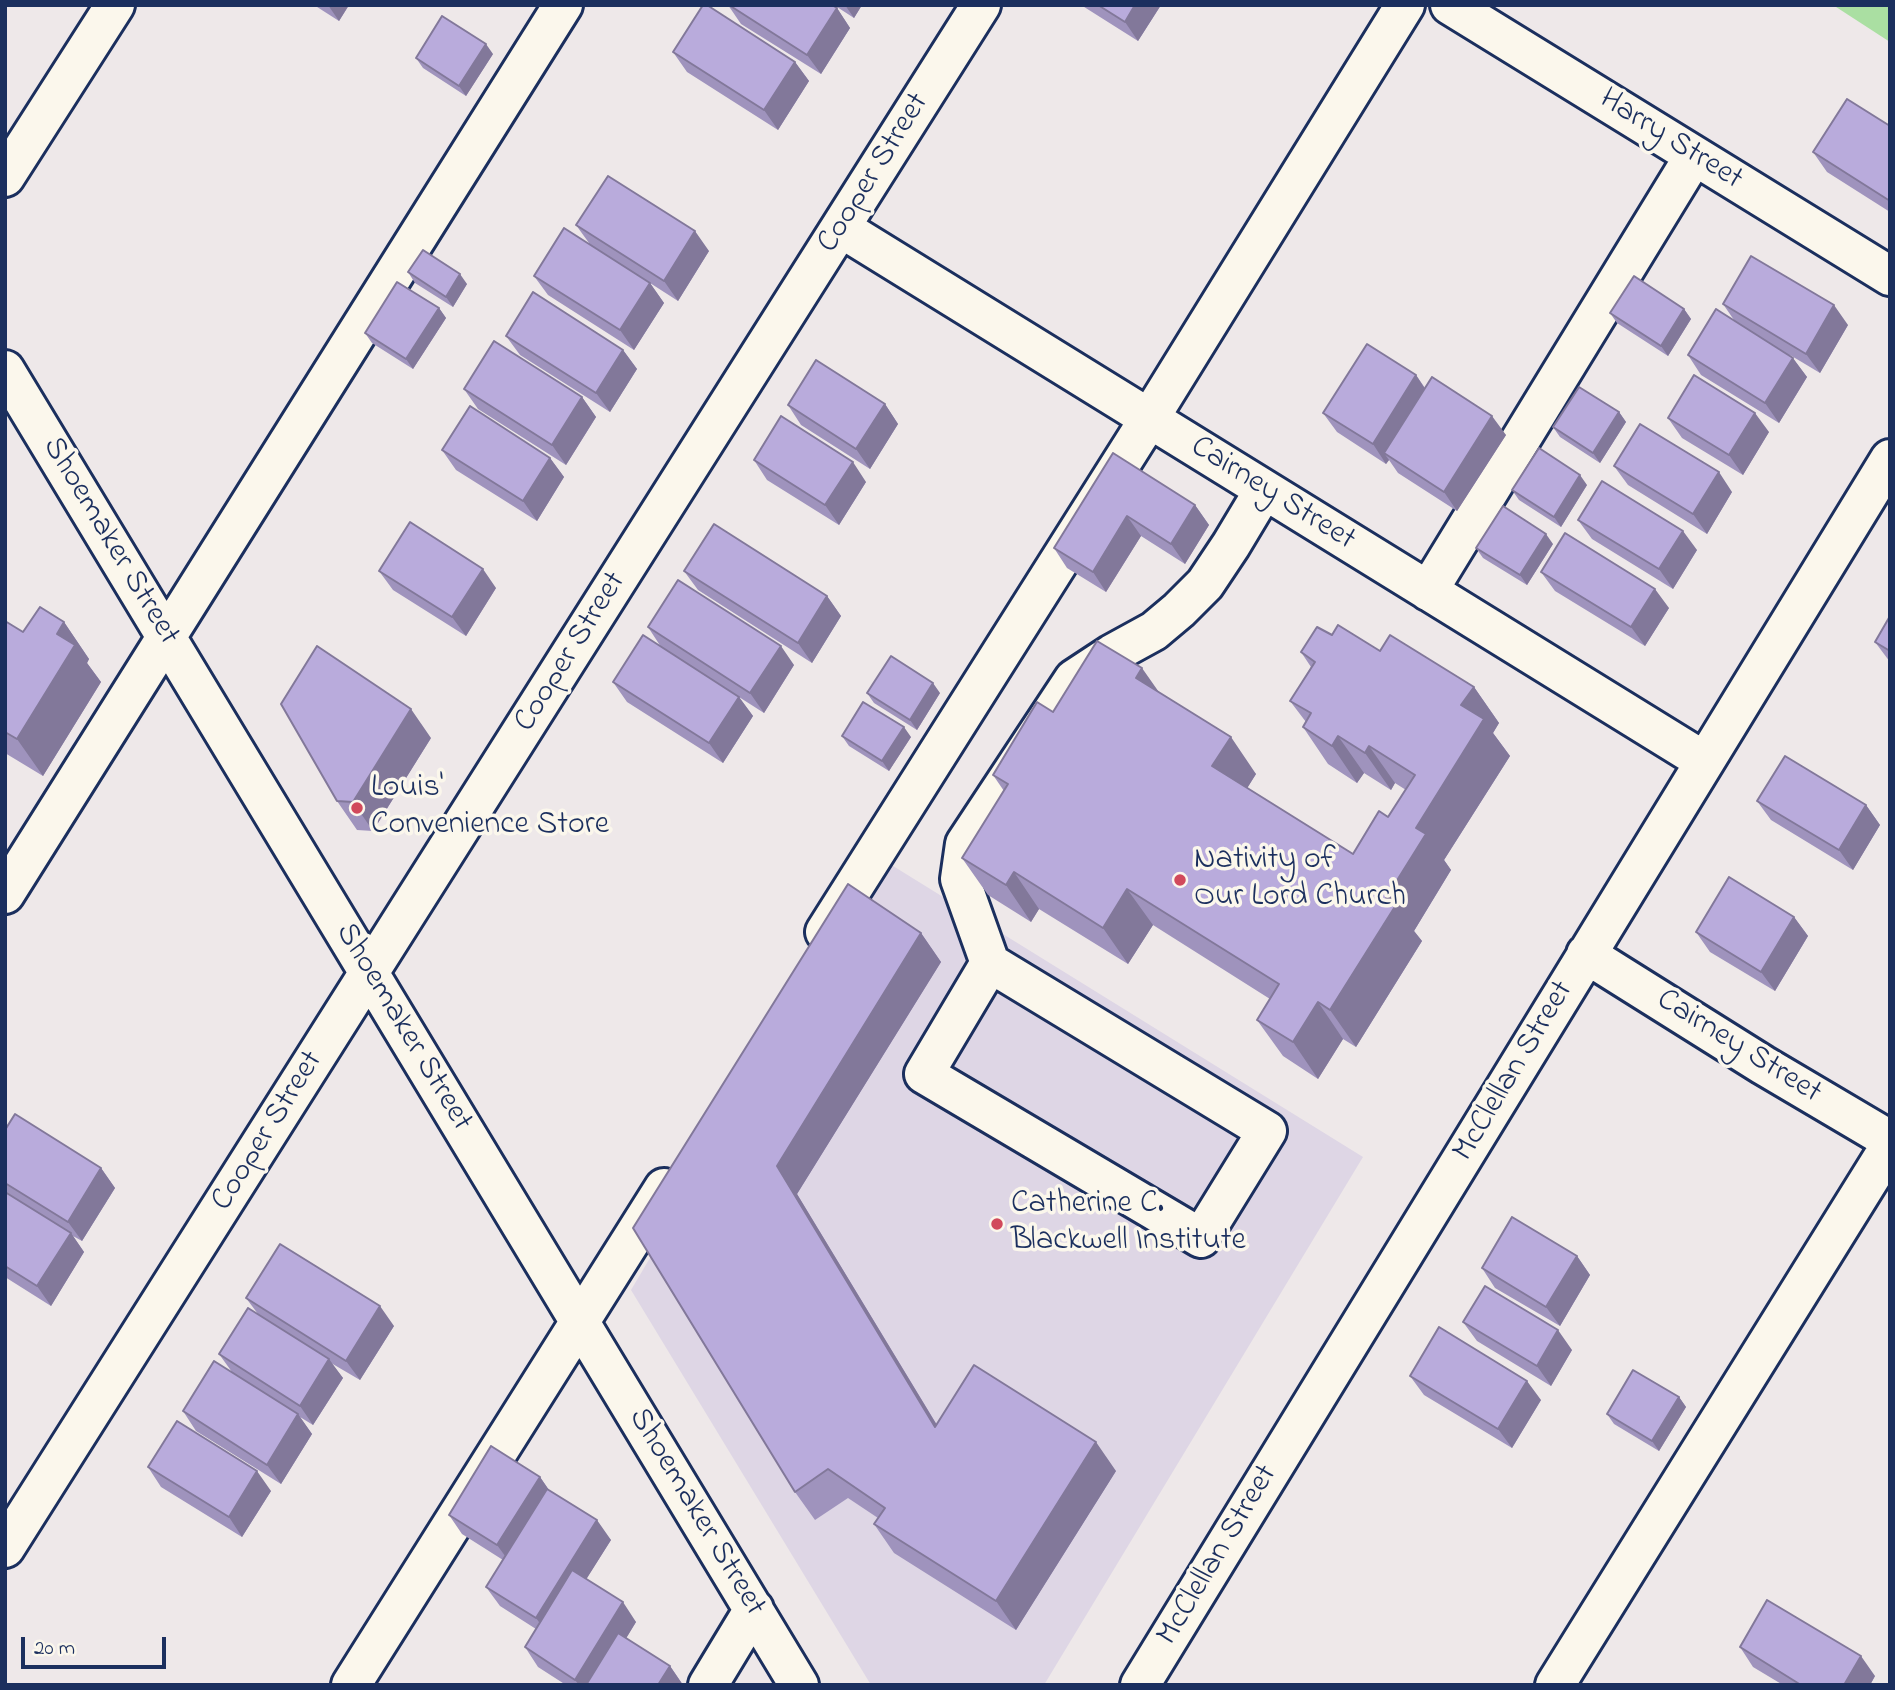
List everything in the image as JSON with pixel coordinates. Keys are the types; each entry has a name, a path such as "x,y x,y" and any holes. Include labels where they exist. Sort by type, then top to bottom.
{"street":[{"path":"5,177 115,5"},
{"path":"5,894 563,5"},
{"name":"Cooper Street","path":"5,1548 981,5"},
{"path":"809,958 1149,419 1405,5"},
{"name":"Harry Street","path":"1450,5 1890,276"},
{"path":"1428,590 1694,156"},
{"name":"Cairney Street","path":"841,228 1704,761"},
{"name":"Shoemaker Street","path":"5,370 799,1685"},
{"name":"McClellan Street","path":"1140,1685 1890,459"},
{"path":"990,963 923,1074 1201,1238 1267,1132 990,963 960,878 965,844 1074,678 1154,631 1180,610 1205,584 1264,490"},
{"name":"Cairney Street","path":"1586,954 1763,1065 1890,1140"},
{"path":"1555,1685 1890,1146"},
{"path":"351,1685 683,1158"},
{"path":"708,1685 754,1609"}],"shaded area":[{"name":"Catherine C. Blackwell Institute","path":"885,861 1363,1157 1044,1685 871,1685 631,1290"}],"green space":[{"path":"1833,5 1890,5 1890,42"}],"building":[{"path":"703,5 707,5 795,62 764,110 673,52"},
{"path":"729,5 832,5 837,8 807,55"},
{"path":"1098,5 1135,5 1125,22"},
{"path":"442,16 486,44 459,86 416,58"},
{"path":"1847,99 1890,126 1890,201 1813,152"},
{"path":"608,176 695,231 664,281 576,225"},
{"path":"564,228 650,283 620,330 534,276"},
{"path":"423,250 460,274 446,297 408,272"},
{"path":"1751,256 1834,305 1806,354 1723,304"},
{"path":"1634,276 1684,309 1661,346 1610,313"},
{"path":"397,282 439,308 406,359 365,333"},
{"path":"533,292 623,350 596,393 506,336"},
{"path":"1716,309 1793,358 1765,403 1688,355"},
{"path":"494,341 582,397 552,445 464,389"},
{"path":"1367,344 1416,375 1373,444 1323,413"},
{"path":"816,360 885,404 856,449 788,405"},
{"path":"1694,375 1755,413 1729,455 1668,418"},
{"path":"1432,377 1492,416 1444,492 1384,453"},
{"path":"1579,387 1619,412 1593,453 1553,427"},
{"path":"470,406 550,458 523,501 442,450"},
{"path":"781,416 853,462 825,505 754,460"},
{"path":"1640,424 1719,472 1693,514 1614,466"},
{"path":"1539,448 1580,475 1554,517 1512,490"},
{"path":"1113,453 1195,505 1171,544 1127,516 1093,572 1054,548"},
{"path":"1602,481 1683,531 1659,569 1578,520"},
{"path":"1503,506 1546,534 1520,575 1476,548"},
{"path":"410,522 483,569 452,617 379,571"},
{"path":"714,524 827,596 798,643 684,571"},
{"path":"1565,533 1655,589 1631,627 1541,572"},
{"path":"678,580 781,646 750,693 648,627"},
{"path":"40,607 64,622 57,634 75,645 17,739 5,732 5,621 23,632"},
{"path":"1890,616 1890,651 1875,642"},
{"name":"Nativity of Our Lord Church","path":"1338,625 1380,651 1390,635 1474,687 1461,705 1484,719 1416,828 1426,834 1386,898 1396,905 1330,1010 1318,1002 1293,1042 1257,1020 1279,984 1127,889 1103,928 1014,872 1006,885 962,858 1008,784 993,775 1037,702 1053,712 1097,641 1142,668 1136,678 1231,737 1212,766 1353,854 1379,811 1388,817 1415,775 1369,746 1365,753 1338,736 1332,746 1303,727 1311,713 1290,701 1315,662 1301,652 1317,627 1332,635"},
{"path":"643,635 739,697 709,743 613,682"},
{"path":"317,646 411,709 353,802 337,801 281,704"},
{"path":"891,656 933,683 910,720 867,693"},
{"path":"863,702 904,727 882,761 842,736"},
{"path":"1785,756 1866,805 1839,850 1757,801"},
{"path":"1729,877 1794,917 1761,972 1696,932"},
{"path":"848,884 921,933 777,1166 935,1427 974,1365 1096,1442 996,1601 874,1524 885,1508 828,1469 795,1492 633,1228"},
{"path":"15,1114 101,1168 68,1222 5,1183 5,1130"},
{"path":"5,1192 71,1233 37,1286 5,1266"},
{"path":"1512,1217 1577,1256 1546,1307 1482,1268"},
{"path":"280,1244 380,1306 346,1361 246,1298"},
{"path":"1485,1286 1558,1330 1537,1366 1463,1322"},
{"path":"248,1308 329,1359 300,1406 219,1354"},
{"path":"1439,1327 1527,1381 1498,1429 1410,1376"},
{"path":"214,1361 298,1414 267,1465 183,1411"},
{"path":"1633,1370 1679,1397 1652,1441 1607,1414"},
{"path":"177,1421 257,1471 229,1517 148,1467"},
{"path":"491,1446 540,1477 497,1545 449,1515"},
{"path":"547,1489 597,1520 536,1618 486,1587"},
{"path":"572,1570 623,1602 575,1680 525,1647"},
{"path":"1767,1600 1861,1656 1844,1685 1801,1685 1740,1647"},
{"path":"618,1633 670,1666 658,1685 586,1685"}],"place":[{"name":"Louis' Convenience Store","path":"357,808"},
{"name":"Nativity of Our Lord Church","path":"1180,880"},
{"name":"Catherine C. Blackwell Institute","path":"997,1224"}]}
